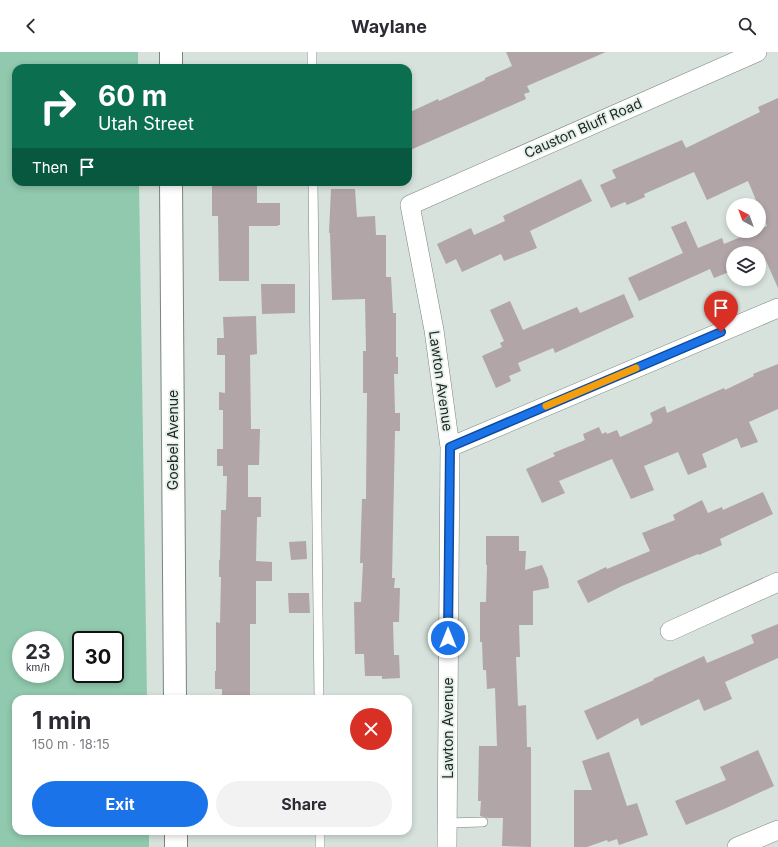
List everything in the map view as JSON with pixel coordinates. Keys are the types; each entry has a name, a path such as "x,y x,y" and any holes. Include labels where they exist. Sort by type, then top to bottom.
{"street":[{"path":"170,52 171,64"},
{"name":"Causton Bluff Road","path":"410,205 757,52"},
{"name":"Goebel Avenue","path":"171,186 175,695"},
{"name":"Lawton Avenue","path":"410,205 434,330 450,447 447,847"},
{"path":"450,447 778,308"},
{"path":"670,631 778,582"},
{"path":"737,847 778,830"},
{"path":"176,835 176,847"}],"lane":[{"path":"312,52 312,64"},
{"path":"313,186 319,695"},
{"path":"447,823 483,822"},
{"path":"320,835 320,847"}],"green space":[{"path":"0,52 138,52 138,64 12,64 12,186 139,186 147,695 12,695 12,835 149,835 149,847 0,847"}],"building":[{"path":"506,52 606,52 527,86 530,92 524,94 526,99 412,149 412,111 438,99 439,101 512,66"},
{"path":"778,98 778,288 766,261 766,246 726,246 726,273 714,278 710,269 639,301 628,278 683,253 671,227 686,221 698,248 722,238 724,244 738,238 766,238 766,198 755,198 748,181 707,200 694,172 644,194 645,197 627,205 625,202 611,208 600,185 616,178 612,170 682,140 686,148 760,112 758,107"},
{"path":"581,179 592,201 530,231 537,248 504,261 501,254 462,272 456,259 446,264 437,244 471,228 474,235 505,221 503,216"},
{"path":"212,186 257,186 257,203 280,203 280,225 249,226 249,281 219,281 218,216 212,216"},
{"path":"331,189 355,189 357,217 375,216 376,235 386,235 386,277 391,277 393,313 396,313 396,357 398,357 398,374 394,374 395,413 400,413 400,431 395,431 392,578 395,578 394,588 400,588 399,622 393,622 394,655 399,655 400,678 382,679 382,676 365,676 364,654 355,654 354,602 361,602 363,563 360,563 362,499 366,499 367,393 363,393 363,351 366,351 365,299 332,300 329,233"},
{"path":"261,284 295,284 295,313 262,314"},
{"path":"624,294 634,317 555,353 553,348 518,363 521,371 509,376 511,381 496,388 482,356 502,347 500,343 504,341 490,310 510,301 523,330 577,307 580,313"},
{"path":"256,316 257,354 250,355 251,429 260,429 259,465 248,465 248,497 261,497 261,517 257,517 256,561 272,562 272,581 256,581 256,624 250,624 250,695 222,695 222,689 215,689 216,622 220,623 221,577 219,577 219,560 221,510 226,510 227,476 223,476 223,466 217,466 217,449 223,449 223,410 219,410 219,392 225,393 225,355 217,355 217,338 224,338 223,317"},
{"path":"778,364 778,409 749,422 758,442 741,448 737,438 702,454 707,467 688,475 678,452 644,466 654,490 631,499 612,459 559,481 565,493 542,503 526,469 555,456 553,453 585,440 583,434 599,427 602,434 606,432 607,434 617,430 620,437 652,423 651,422 653,421 650,413 665,406 667,413 724,388 725,390 754,376 753,374"},
{"path":"763,492 773,514 720,539 722,545 622,586 588,603 577,581 606,567 607,569 650,551 642,533 675,520 673,515 702,500 708,513 722,507 723,510"},
{"path":"486,536 519,536 519,551 526,551 525,570 542,565 548,579 549,588 533,591 533,625 519,625 520,657 516,657 518,706 526,705 527,747 531,747 531,847 502,846 503,818 488,818 480,816 481,801 478,801 479,746 497,746 495,688 487,689 486,670 483,670 482,642 480,642 480,602 486,602"},
{"path":"306,541 307,559 291,560 289,542"},
{"path":"288,593 309,593 310,613 289,613"},
{"path":"778,624 778,658 725,682 732,699 704,711 699,699 641,726 638,718 597,740 584,711 704,656 707,663 754,643 751,635"},
{"path":"758,750 774,786 686,825 675,801 726,780 720,767"},
{"path":"609,752 627,806 637,803 648,835 619,845 617,839 608,842 607,840 587,847 574,847 574,790 592,790 582,761"}],"slow traffic":[{"path":"546,406 636,368"}],"route":[{"path":"448,638 450,447 721,332"}]}
